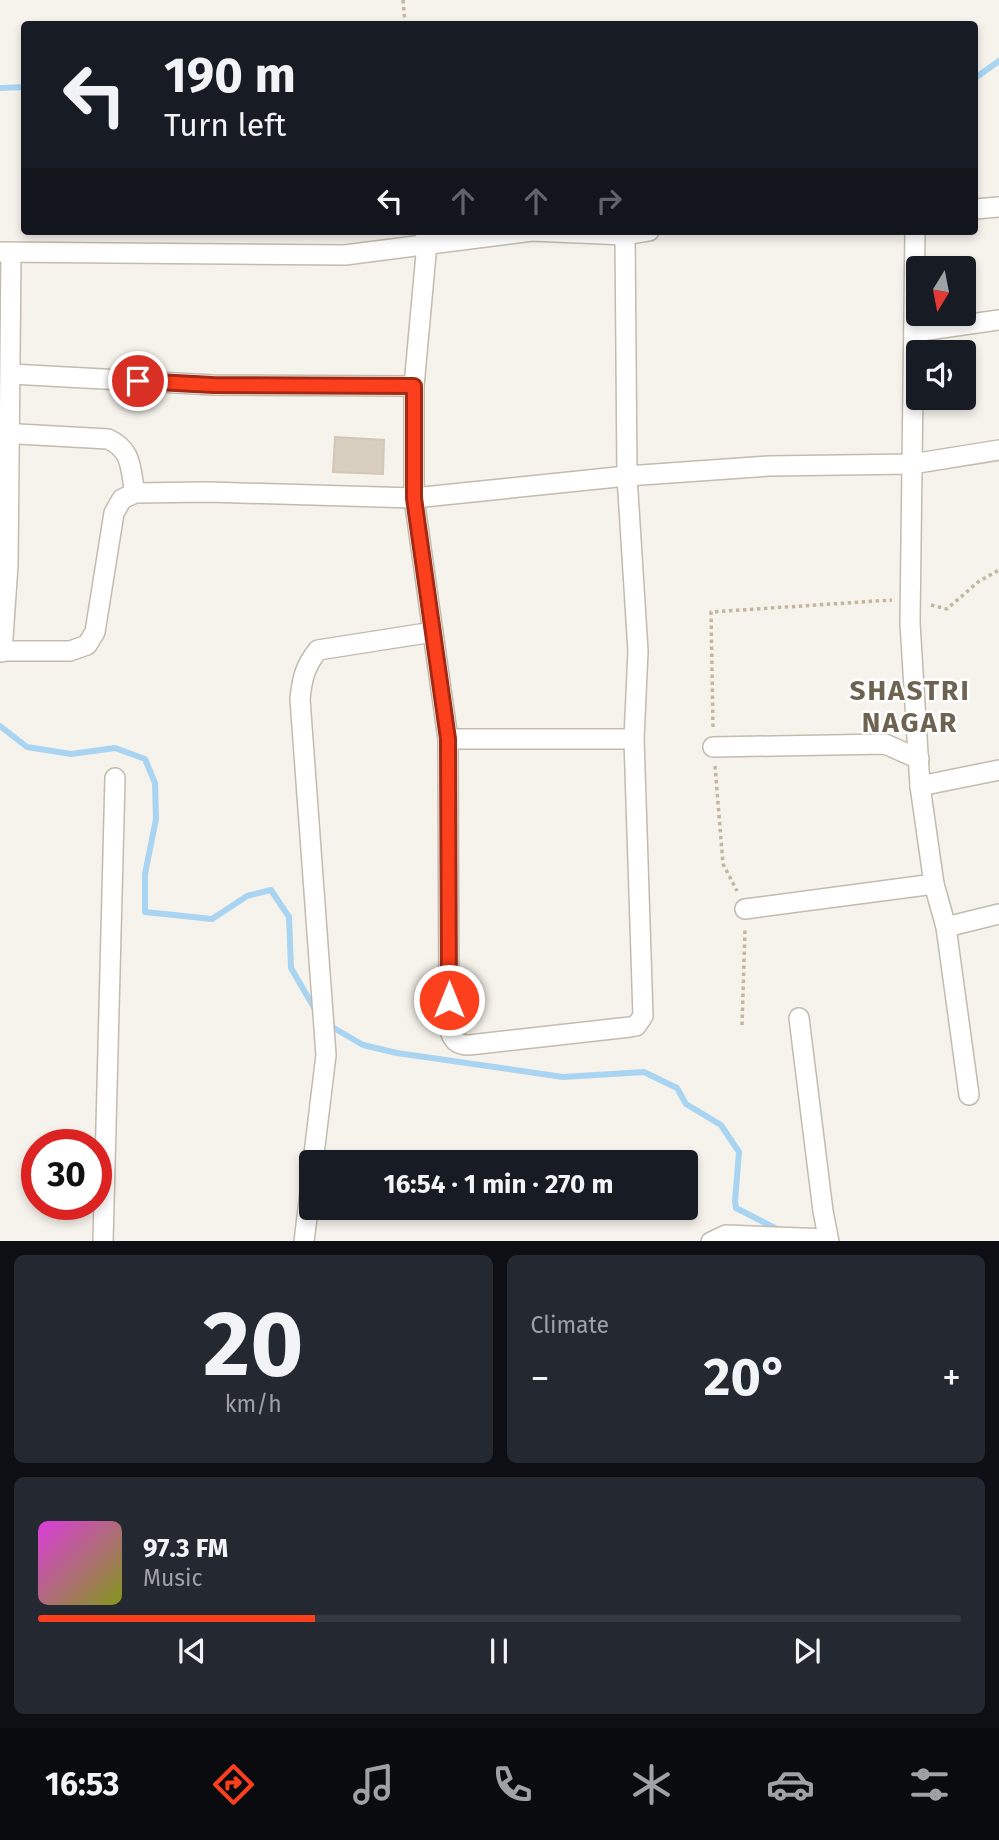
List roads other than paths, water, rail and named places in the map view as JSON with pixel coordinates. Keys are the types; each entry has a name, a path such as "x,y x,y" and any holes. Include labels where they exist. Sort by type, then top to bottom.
{"street":[{"path":"978,209 999,207"},
{"path":"461,235 426,237 345,255 156,251 5,252 11,374 5,433 8,565 1,651 70,651 86,645 95,632 114,513 121,499 135,493 208,492 414,498 627,476 769,466 912,464 999,450"},
{"path":"426,237 414,386 414,498 448,739 449,1026 454,1041 460,1045 469,1045 636,1026 641,1021 644,1009 634,739 638,651 627,476 625,235"},
{"path":"915,235 910,599 920,786 934,884 946,927 969,1095"},
{"path":"914,332 999,320"},
{"path":"11,374 213,385 414,386"},
{"path":"5,433 108,439 121,444 128,454 135,493"},
{"path":"314,1150 326,1055 300,699 302,680 307,663 318,650 433,632"},
{"path":"448,739 634,739"},
{"path":"713,747 885,744 919,759"},
{"path":"920,786 999,770"},
{"path":"103,1241 116,778"},
{"path":"745,909 934,884"},
{"path":"946,927 999,914"},
{"path":"711,1241 726,1235 828,1240 822,1211 799,1018"},
{"path":"304,1241 307,1220"}],"waterway":[{"path":"978,76 999,61"},
{"path":"0,88 21,87"},
{"path":"0,726 27,747 71,754 115,748 145,759 155,783 156,819 145,874 145,912 212,919 247,896 271,890 289,917 291,968 316,1011"},
{"path":"327,1024 363,1045 397,1053 563,1077 644,1072 677,1088 686,1104 721,1125 739,1152 736,1208 781,1231"}],"district":[{"name":"SHASTRI NAGAR","path":"910,706"}]}
